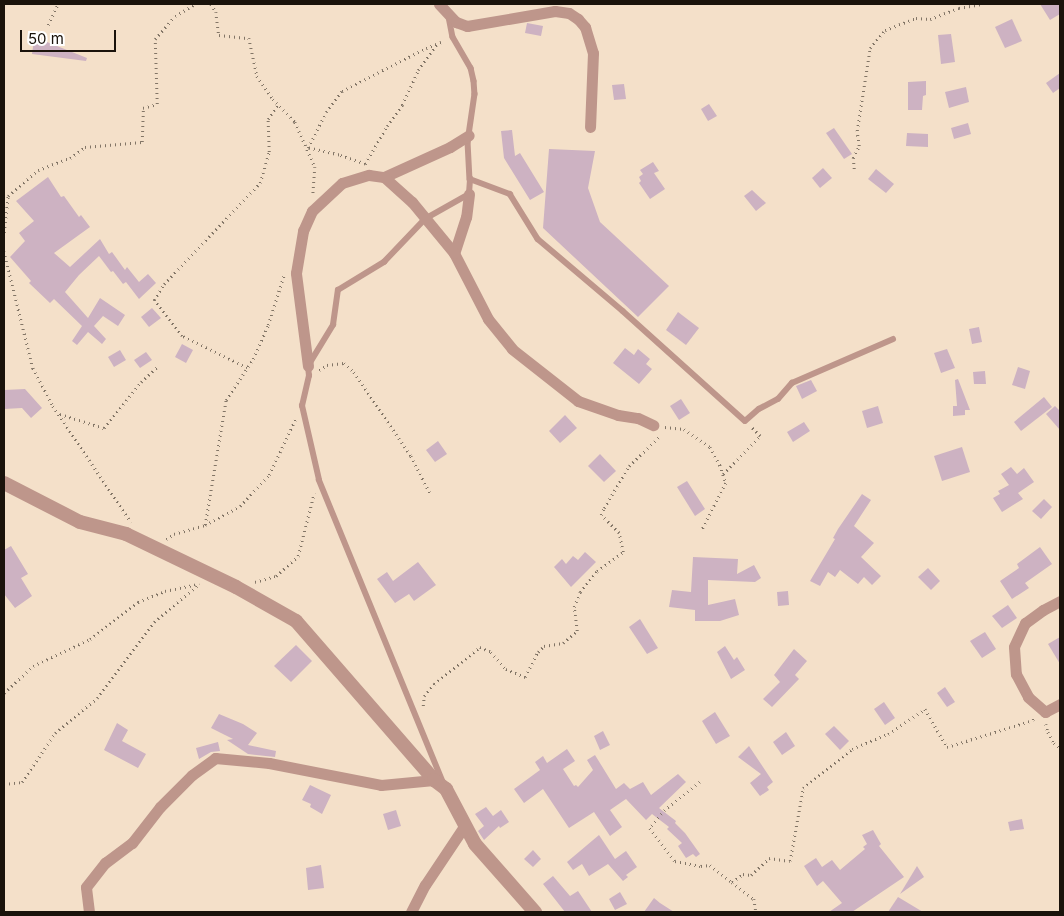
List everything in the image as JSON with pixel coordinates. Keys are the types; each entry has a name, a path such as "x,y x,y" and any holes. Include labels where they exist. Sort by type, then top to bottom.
{"street":[{"path":"439,4 456,22 467,26 555,11 569,12 578,19 585,27 593,53 590,127"},
{"path":"309,371 296,273 303,231 312,211 342,183 369,176 384,177 450,147 469,135"},
{"path":"384,177 398,188 434,227 454,253 488,319 512,349 578,401 618,415 638,418 653,426"},
{"path":"454,253 466,217 469,194"},
{"path":"4,483 80,522 126,534 157,550 206,580 236,587 296,621 434,780 446,789 475,844 535,912"},
{"path":"1060,601 1025,623 1014,647 1016,674 1028,697 1042,709 1060,704"},
{"path":"89,912 86,887 105,863 132,843 160,807 192,775 215,758 269,764 381,785 434,780"},
{"path":"411,912 425,886 465,825"}],"lane":[{"path":"446,789 319,480 302,406 309,371 333,325 338,290 384,262 425,219 469,194 469,135 475,94 474,80 471,68 453,37 449,16"},
{"path":"470,179 510,194 538,239 623,311 745,421 759,409 778,399 792,382 893,339"}],"path":[{"path":"48,25 58,4"},
{"path":"4,234 8,196 38,170 70,158 85,147 142,142 143,108 157,104 155,39 175,16 195,4"},
{"path":"211,4 216,12 219,35 249,38 257,76 278,104 295,122 308,148 315,167 312,211"},
{"path":"854,169 854,158 859,146 857,131 870,48 885,30 916,18 930,19 959,8 982,4"},
{"path":"308,148 326,112 342,91 453,37"},
{"path":"357,178 387,126 402,105 418,70 437,44"},
{"path":"247,368 182,336 154,300 164,284 260,183 269,152 268,119 278,104"},
{"path":"308,148 339,155 365,164 384,177"},
{"path":"4,251 33,368 59,414 133,524"},
{"path":"205,525 226,400 247,368 268,325 286,271"},
{"path":"309,371 327,365 344,363 354,372 411,456 430,493"},
{"path":"59,414 104,428 141,382 158,366"},
{"path":"157,550 165,540 174,534 205,525 240,506 269,475 302,406"},
{"path":"723,474 760,436 745,421"},
{"path":"653,426 684,429 710,447 723,474 726,483 702,530"},
{"path":"424,709 422,703 424,696 434,684 480,647 491,652 506,669 525,676 538,652 544,646 563,642 577,631 574,607 580,592 597,571 623,552 619,533 601,515 604,508 629,466 668,427"},
{"path":"236,587 276,576 298,556 308,511 319,480"},
{"path":"4,693 33,666 90,639 138,602 164,591 206,580"},
{"path":"4,784 22,782 55,734 97,698 154,622 206,580"},
{"path":"732,882 743,874 751,875 769,858 790,861 803,788 852,749 888,734 925,709 948,747 1033,720 1042,709"},
{"path":"1042,709 1048,732 1054,743 1060,748"},
{"path":"700,782 666,810 650,828 675,861 710,864 754,899 756,912"}],"building":[{"path":"1040,4 1060,4 1060,14 1050,20"},
{"path":"1012,19 1022,41 1005,48 995,27"},
{"path":"527,23 543,26 541,36 525,33"},
{"path":"951,34 955,62 941,64 938,35"},
{"path":"34,40 47,42 87,58 86,61 32,54"},
{"path":"1060,73 1060,88 1053,93 1046,83"},
{"path":"926,81 926,95 923,96 922,110 908,110 908,82"},
{"path":"624,84 626,99 614,100 612,85"},
{"path":"966,87 969,102 949,108 945,92"},
{"path":"709,104 717,116 708,121 701,109"},
{"path":"968,123 971,134 954,139 951,128"},
{"path":"834,128 852,154 844,159 826,133"},
{"path":"512,130 515,156 520,153 544,192 530,200 504,158 501,131"},
{"path":"907,133 928,134 928,147 906,146"},
{"path":"549,149 595,151 588,188 600,222 669,286 638,317 543,228"},
{"path":"653,162 659,171 654,173 665,189 650,199 639,183 641,181 639,177 643,174 640,170"},
{"path":"823,168 832,178 820,188 812,178"},
{"path":"876,169 894,184 886,193 868,179"},
{"path":"48,177 61,197 64,196 79,217 81,215 90,227 54,253 70,267 100,239 109,254 112,252 125,270 127,267 139,282 148,274 156,283 139,299 126,282 123,284 113,271 111,272 99,256 79,275 65,292 88,318 100,298 125,315 118,326 103,316 94,326 106,339 102,344 88,332 77,345 72,341 82,326 54,299 50,303 29,283 31,281 10,257 25,241 19,233 34,221 16,201"},
{"path":"752,190 766,203 756,211 744,196"},
{"path":"152,308 161,318 149,327 141,317"},
{"path":"678,312 699,328 686,345 666,330"},
{"path":"979,327 982,342 972,344 969,329"},
{"path":"182,344 193,350 186,363 175,357"},
{"path":"625,348 634,355 638,349 650,359 646,364 652,369 639,384 613,363"},
{"path":"947,349 955,368 941,373 934,353"},
{"path":"120,350 126,360 114,367 108,357"},
{"path":"146,352 152,360 140,368 134,360"},
{"path":"1018,367 1030,371 1025,389 1012,385"},
{"path":"985,371 986,384 974,384 973,372"},
{"path":"958,379 970,410 965,410 965,415 953,416 953,406 957,406 955,380"},
{"path":"811,380 817,391 802,399 796,386"},
{"path":"25,389 42,408 31,418 22,408 4,409 4,390"},
{"path":"1044,397 1052,407 1021,431 1014,422"},
{"path":"681,399 690,413 679,420 670,406"},
{"path":"878,406 883,423 867,428 862,411"},
{"path":"1055,406 1060,411 1060,430 1046,414"},
{"path":"565,415 577,428 560,443 549,431"},
{"path":"804,422 810,431 793,442 787,432"},
{"path":"438,441 447,454 435,462 426,450"},
{"path":"962,447 970,472 942,481 934,456"},
{"path":"600,454 616,471 604,482 588,466"},
{"path":"1011,467 1017,474 1024,468 1034,482 1018,493 1023,499 1002,512 993,498 1000,494 998,491 1009,485 1001,474"},
{"path":"687,481 705,509 695,516 677,487"},
{"path":"862,494 871,500 854,526 874,543 861,557 881,576 872,585 864,577 858,584 840,570 835,577 828,572 820,586 810,581 835,539 833,538 838,529"},
{"path":"1044,499 1052,507 1041,519 1032,511"},
{"path":"11,546 28,574 21,578 32,596 15,608 4,594 4,550"},
{"path":"1040,547 1052,564 1025,583 1029,588 1012,599 1000,581 1019,568 1017,564"},
{"path":"585,552 596,562 571,587 554,567 562,559 566,564 573,556 578,560"},
{"path":"693,557 738,559 737,574 754,565 761,578 755,582 708,580 708,605 735,599 739,615 720,621 695,621 695,610 669,607 672,590 691,592"},
{"path":"418,562 436,585 414,601 409,594 395,603 377,579 387,572 393,581"},
{"path":"928,568 940,581 931,590 918,577"},
{"path":"788,591 789,605 778,606 777,592"},
{"path":"1008,605 1017,618 1002,628 992,616"},
{"path":"640,619 658,648 647,654 629,627"},
{"path":"985,632 996,649 982,658 970,641"},
{"path":"1060,637 1060,664 1048,644"},
{"path":"296,645 312,661 291,682 274,666"},
{"path":"725,646 734,660 737,657 745,670 731,679 717,652"},
{"path":"794,649 807,661 795,675 799,679 772,707 763,699 780,682 774,675"},
{"path":"945,687 955,702 947,707 937,693"},
{"path":"884,702 895,718 885,725 874,709"},
{"path":"715,712 730,736 716,744 702,721"},
{"path":"219,714 243,724 257,733 248,745 276,751 275,757 248,754 227,740 233,739 211,728"},
{"path":"117,723 128,730 122,741 146,754 138,768 104,750"},
{"path":"834,726 849,741 840,750 825,734"},
{"path":"603,731 610,745 600,750 594,736"},
{"path":"786,732 795,746 782,755 773,742"},
{"path":"218,742 220,751 211,752 199,759 196,748"},
{"path":"749,746 773,782 767,787 769,790 760,796 750,783 761,774 738,757"},
{"path":"567,749 575,761 563,769 574,786 578,787 593,770 587,760 595,755 616,789 624,783 630,789 643,782 651,795 678,774 686,782 659,808 676,821 675,823 685,833 700,854 696,857 693,854 686,858 678,846 682,843 667,829 669,827 652,814 646,820 626,799 610,810 622,827 610,836 594,812 569,828 543,789 524,803 514,789 540,770 535,762 543,756 547,763"},
{"path":"310,785 331,795 322,814 310,807 311,804 302,800"},
{"path":"486,807 493,816 501,810 509,822 500,828 499,826 484,840 478,831 484,826 475,814"},
{"path":"396,810 401,826 388,830 383,814"},
{"path":"1022,819 1024,829 1010,831 1008,822"},
{"path":"873,830 881,844 879,846 904,877 852,912 829,912 842,903 823,881 817,886 804,866 816,858 822,867 832,860 840,870 865,849 863,847 867,844 862,835"},
{"path":"599,835 615,859 626,851 637,867 626,875 628,877 623,881 608,864 589,876 582,864 573,870 567,862"},
{"path":"533,850 541,859 533,867 524,859"},
{"path":"321,865 324,888 308,890 306,868"},
{"path":"917,866 924,877 900,894"},
{"path":"553,876 570,896 578,891 592,912 565,912 543,884"},
{"path":"620,892 627,904 615,910 609,899"},
{"path":"898,897 923,912 888,912"},
{"path":"654,898 660,903 674,912 644,912"}]}
